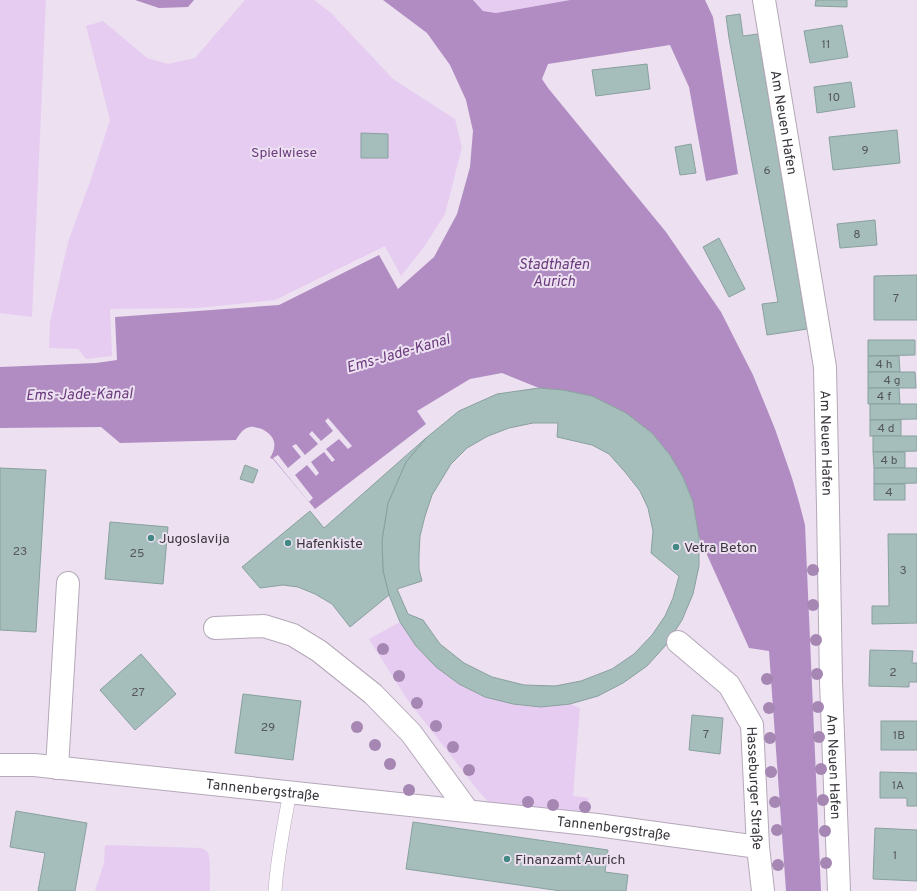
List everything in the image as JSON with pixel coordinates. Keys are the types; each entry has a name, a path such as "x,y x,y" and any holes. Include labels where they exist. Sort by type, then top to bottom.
{"street":[{"name":"Am Neuen Hafen","path":"764,0 825,367 831,682 839,891"},
{"path":"57,768 68,583"},
{"path":"215,628 264,626 293,635 320,651 373,694 411,733 468,811"},
{"name":"Hasseburger Straße","path":"678,642 729,685 752,725 758,847 763,891"},
{"name":"Tannenbergstraße","path":"0,765 34,765 468,811 597,825 758,847"}],"lane":[{"path":"274,891 290,792"}],"green space":[{"path":"0,0 46,0 32,317 0,313"},
{"name":"Spielwiese","path":"245,0 314,0 330,12 393,79 455,119 462,147 445,214 424,247 401,276 385,246 275,300 198,308 110,309 112,356 86,359 78,349 49,348 50,322 68,242 90,182 110,120 86,26 103,21 147,58 168,64 195,58"},
{"path":"473,0 570,0 496,13 483,11"},
{"path":"400,622 416,646 436,667 459,684 485,697 513,704 541,707 570,704 580,708 573,796 589,798 584,814 491,805 407,699 369,639"},
{"path":"105,846 204,849 208,853 210,860 210,891 95,891 104,863"}],"water":[{"path":"135,0 194,0 188,7 159,8"},
{"name":"Stadthafen Aurich","path":"383,0 473,0 483,11 496,13 570,0 705,0 713,17 738,174 706,181 689,87 670,45 548,64 542,79 666,232 721,312 753,375 775,429 792,478 805,525 821,891 786,891 769,651 749,648 699,537 693,502 683,477 670,455 652,433 626,413 592,396 563,390 539,388 502,373 470,379 417,411 426,424 315,509 273,459 270,458 274,449 274,441 270,435 262,429 251,427 245,429 236,440 120,443 101,427 0,428 0,367 96,363 117,360 115,317 279,305 379,255 398,289 434,257 457,214 470,167 473,131 466,100 450,65 427,33"}],"pier":[{"path":"328,418 352,446 348,449 339,439 326,449 335,460 332,462 324,452 311,462 319,473 316,476 307,465 295,475 313,498 309,502 273,458 278,455 288,468 301,457 292,446 296,444 305,455 318,444 309,434 312,431 321,441 333,431 325,421"}],"building":[{"path":"816,0 847,0 847,7 815,6"},
{"path":"740,14 743,36 758,34 807,329 767,335 762,304 778,302 726,16"},
{"path":"842,25 848,57 810,63 804,31"},
{"path":"647,64 650,89 596,96 592,70"},
{"path":"851,82 855,107 817,113 814,87"},
{"path":"897,130 900,163 833,170 829,137"},
{"path":"361,133 388,134 388,158 361,158"},
{"path":"691,144 696,173 680,175 675,147"},
{"path":"875,220 877,245 840,248 837,224"},
{"path":"719,238 745,289 729,297 703,247"},
{"path":"917,275 917,320 874,320 874,276"},
{"path":"868,340 915,340 915,355 868,356"},
{"path":"868,356 899,356 900,372 868,372"},
{"path":"868,372 915,372 916,388 868,388"},
{"name":"Vetra Beton","path":"539,388 563,390 592,396 626,413 652,433 670,455 683,477 693,502 699,537 699,566 693,594 682,620 666,645 647,666 623,683 598,696 570,704 541,707 513,704 485,697 459,684 436,667 416,646 400,622 389,595 383,571 382,540 388,503 406,462 426,438 459,411 497,394","holes":["533,423 558,423 557,437 592,445 609,454 625,472 640,491 648,508 653,531 651,553 679,576 673,598 665,616 652,635 634,654 612,669 581,681 555,686 524,685 492,677 464,663 440,644 423,620 408,614 397,589 422,581 419,569 420,536 432,495 451,464 467,448 488,436 509,428"]},
{"path":"868,388 899,388 900,404 868,404"},
{"path":"870,404 917,404 917,419 870,420"},
{"path":"870,420 901,420 901,436 870,436"},
{"path":"873,436 917,436 917,451 873,452"},
{"path":"426,438 406,462 388,503 382,540 383,571 389,595 350,627 332,604 315,594 298,587 283,585 260,588 242,567 310,511 324,528"},
{"path":"873,452 905,452 905,468 874,468"},
{"path":"245,465 258,470 253,483 240,479"},
{"path":"0,468 46,470 36,632 0,630"},
{"path":"874,468 917,468 917,483 874,484"},
{"path":"874,484 905,484 905,500 874,500"},
{"path":"110,522 168,527 163,584 105,579"},
{"path":"888,534 917,534 917,623 872,624 872,606 889,606"},
{"path":"870,650 913,651 912,663 917,663 917,682 909,682 909,687 869,686"},
{"path":"141,654 176,694 135,730 100,690"},
{"path":"243,694 301,701 293,760 235,753"},
{"path":"692,715 723,718 720,754 689,750"},
{"path":"881,721 917,721 917,750 881,750"},
{"path":"880,772 917,773 917,806 907,806 907,798 880,798"},
{"path":"16,811 87,823 75,891 38,891 45,853 10,847"},
{"name":"Finanzamt Aurich","path":"413,822 608,850 605,872 628,875 626,891 561,891 406,869"},
{"path":"875,828 917,830 917,881 873,879"}],"place":[{"name":"Jugoslavija","path":"151,538"},
{"name":"Hafenkiste","path":"288,543"},
{"name":"Vetra Beton","path":"676,547"},
{"name":"Finanzamt Aurich","path":"507,859"}],"water label":[{"name":"Ems-Jade-Kanal","path":"398,353"},
{"name":"Ems-Jade-Kanal","path":"79,394"}]}
